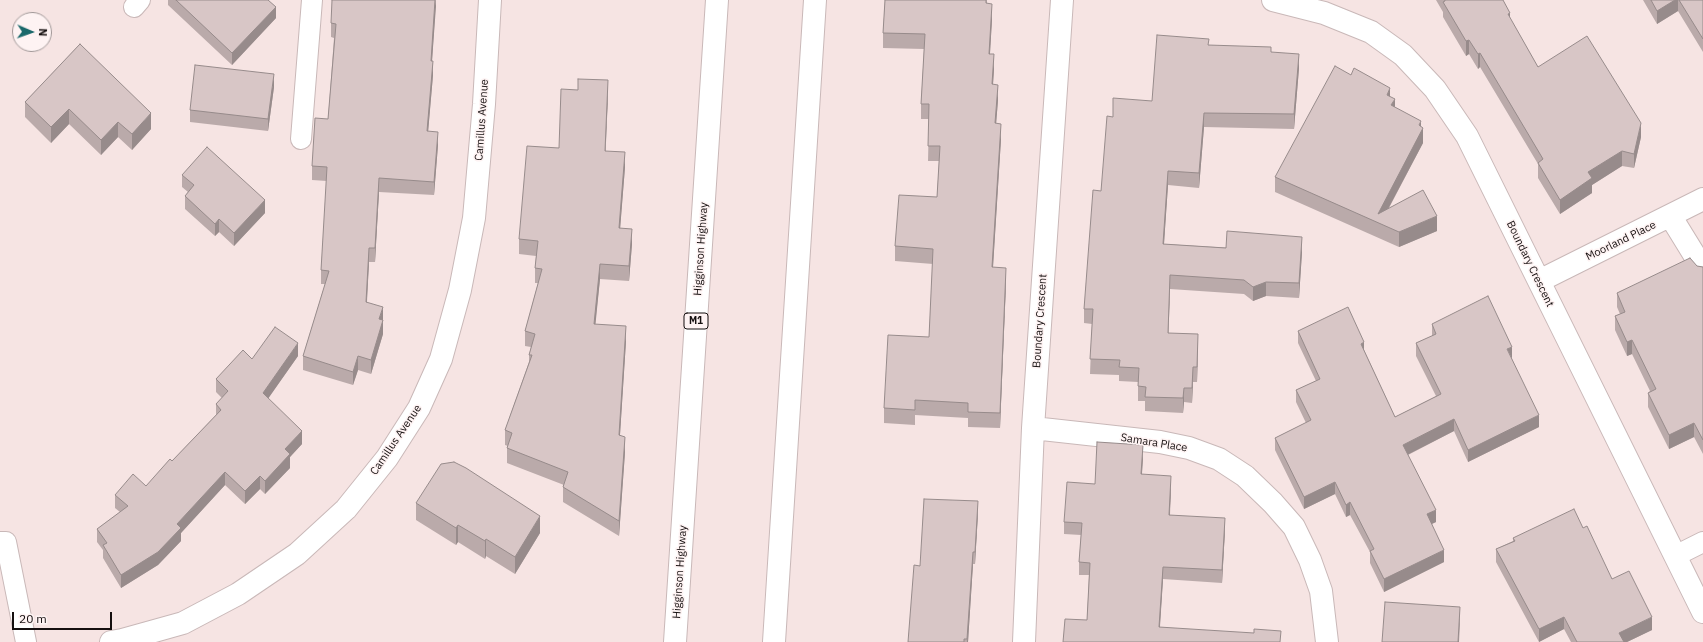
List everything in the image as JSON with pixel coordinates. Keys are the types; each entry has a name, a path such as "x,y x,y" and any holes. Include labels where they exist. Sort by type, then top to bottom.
{"main road":[{"name":"Camillus Avenue","path":"111,642 183,623 238,594 297,554 346,509 387,458 419,408 441,359 460,290 474,218 484,104 490,0"},
{"name":"Higginson Highway","path":"675,642 717,0"},
{"path":"774,642 815,0"},
{"name":"Boundary Crescent","path":"1024,642 1033,428 1062,0"},
{"name":"Boundary Crescent","path":"1273,0 1324,13 1371,32 1403,55 1435,89 1467,136 1703,612"},
{"name":"Moorland Place","path":"1539,282 1671,217 1703,199"},
{"path":"1671,217 1703,269"},
{"name":"Samara Place","path":"1033,428 1160,442 1189,448 1219,459 1245,476 1273,503 1294,527 1310,560 1321,591 1327,642"}],"lane":[{"path":"301,139 312,0"},
{"path":"0,542 6,542 26,642"},
{"path":"1675,556 1703,542"}],"building":[{"path":"176,0 268,0 276,7 232,53"},
{"path":"332,0 435,0 431,61 433,61 427,131 438,132 434,182 379,178 375,248 369,248 366,302 383,307 379,319 383,320 371,360 358,356 353,372 303,356 329,271 321,270 327,167 312,166 315,118 328,119 336,24 331,23"},
{"path":"885,0 986,0 986,3 992,4 989,54 994,54 992,84 998,85 995,123 1001,124 992,267 1006,268 1000,413 968,412 968,403 915,400 915,410 884,408 888,335 929,337 933,249 895,246 899,195 937,197 940,146 928,146 929,104 921,104 925,34 883,33"},
{"path":"1445,0 1503,0 1510,13 1508,14 1538,67 1587,36 1641,123 1634,154 1622,151 1588,172 1592,178 1560,200 1538,163 1543,159 1480,53 1478,54 1469,40 1466,41 1443,2"},
{"path":"1651,0 1675,0 1657,11"},
{"path":"1679,0 1703,0 1703,39"},
{"path":"1157,35 1209,39 1208,45 1271,47 1271,52 1299,54 1294,114 1204,113 1199,173 1168,171 1163,244 1226,248 1227,231 1302,237 1299,283 1266,282 1253,287 1244,280 1170,275 1168,333 1198,334 1197,367 1193,367 1192,388 1184,388 1183,398 1145,397 1146,387 1138,386 1139,368 1119,367 1120,360 1090,359 1093,309 1084,309 1093,190 1101,191 1107,116 1113,117 1113,98 1152,101"},
{"path":"80,44 151,113 132,134 118,122 101,140 69,109 51,127 25,102"},
{"path":"195,65 274,74 268,119 190,110"},
{"path":"1335,66 1351,75 1354,68 1390,88 1387,95 1395,99 1391,105 1421,121 1419,125 1423,128 1378,214 1423,190 1437,216 1399,232 1275,177"},
{"path":"578,79 608,80 605,151 625,152 619,228 632,229 629,266 600,264 594,324 626,326 619,435 625,437 619,521 563,487 568,472 507,448 512,433 505,430 532,355 529,355 535,334 525,331 542,269 535,268 538,241 519,239 527,146 559,148 561,89 578,90"},
{"path":"207,147 265,200 234,233 219,219 215,224 185,196 194,185 182,175"},
{"path":"1690,258 1697,266 1703,267 1703,440 1694,423 1669,435 1648,393 1656,389 1632,340 1627,342 1615,316 1625,312 1617,293"},
{"path":"1488,296 1512,347 1507,349 1539,415 1468,450 1454,419 1403,445 1436,510 1427,514 1444,550 1384,579 1370,551 1374,549 1350,502 1346,505 1335,482 1304,497 1275,438 1311,420 1296,390 1320,379 1298,331 1348,307 1364,342 1361,344 1395,417 1441,394 1416,343 1436,334 1432,324"},
{"path":"275,327 298,343 263,393 302,431 285,449 290,454 265,481 260,476 245,491 225,472 177,524 181,528 158,552 121,575 103,545 107,543 97,529 128,506 115,495 133,474 146,486 170,459 172,461 221,410 216,404 228,391 216,379 243,350 252,359"},
{"path":"1097,442 1143,445 1141,474 1171,476 1169,515 1225,518 1222,570 1163,567 1159,627 1254,633 1254,629 1281,631 1280,642 1063,642 1065,619 1087,620 1090,563 1079,562 1082,523 1064,522 1067,482 1095,484"},
{"path":"454,462 466,468 540,516 515,557 486,539 485,541 458,525 456,528 416,503 441,464"},
{"path":"924,499 978,501 967,639 964,639 964,642 908,642 914,565 920,566"},
{"path":"1574,509 1583,528 1587,526 1612,579 1629,571 1652,617 1619,633 1624,642 1577,642 1564,617 1539,629 1496,549 1515,541 1513,538"},
{"path":"1385,602 1460,607 1458,642 1382,642"}]}
